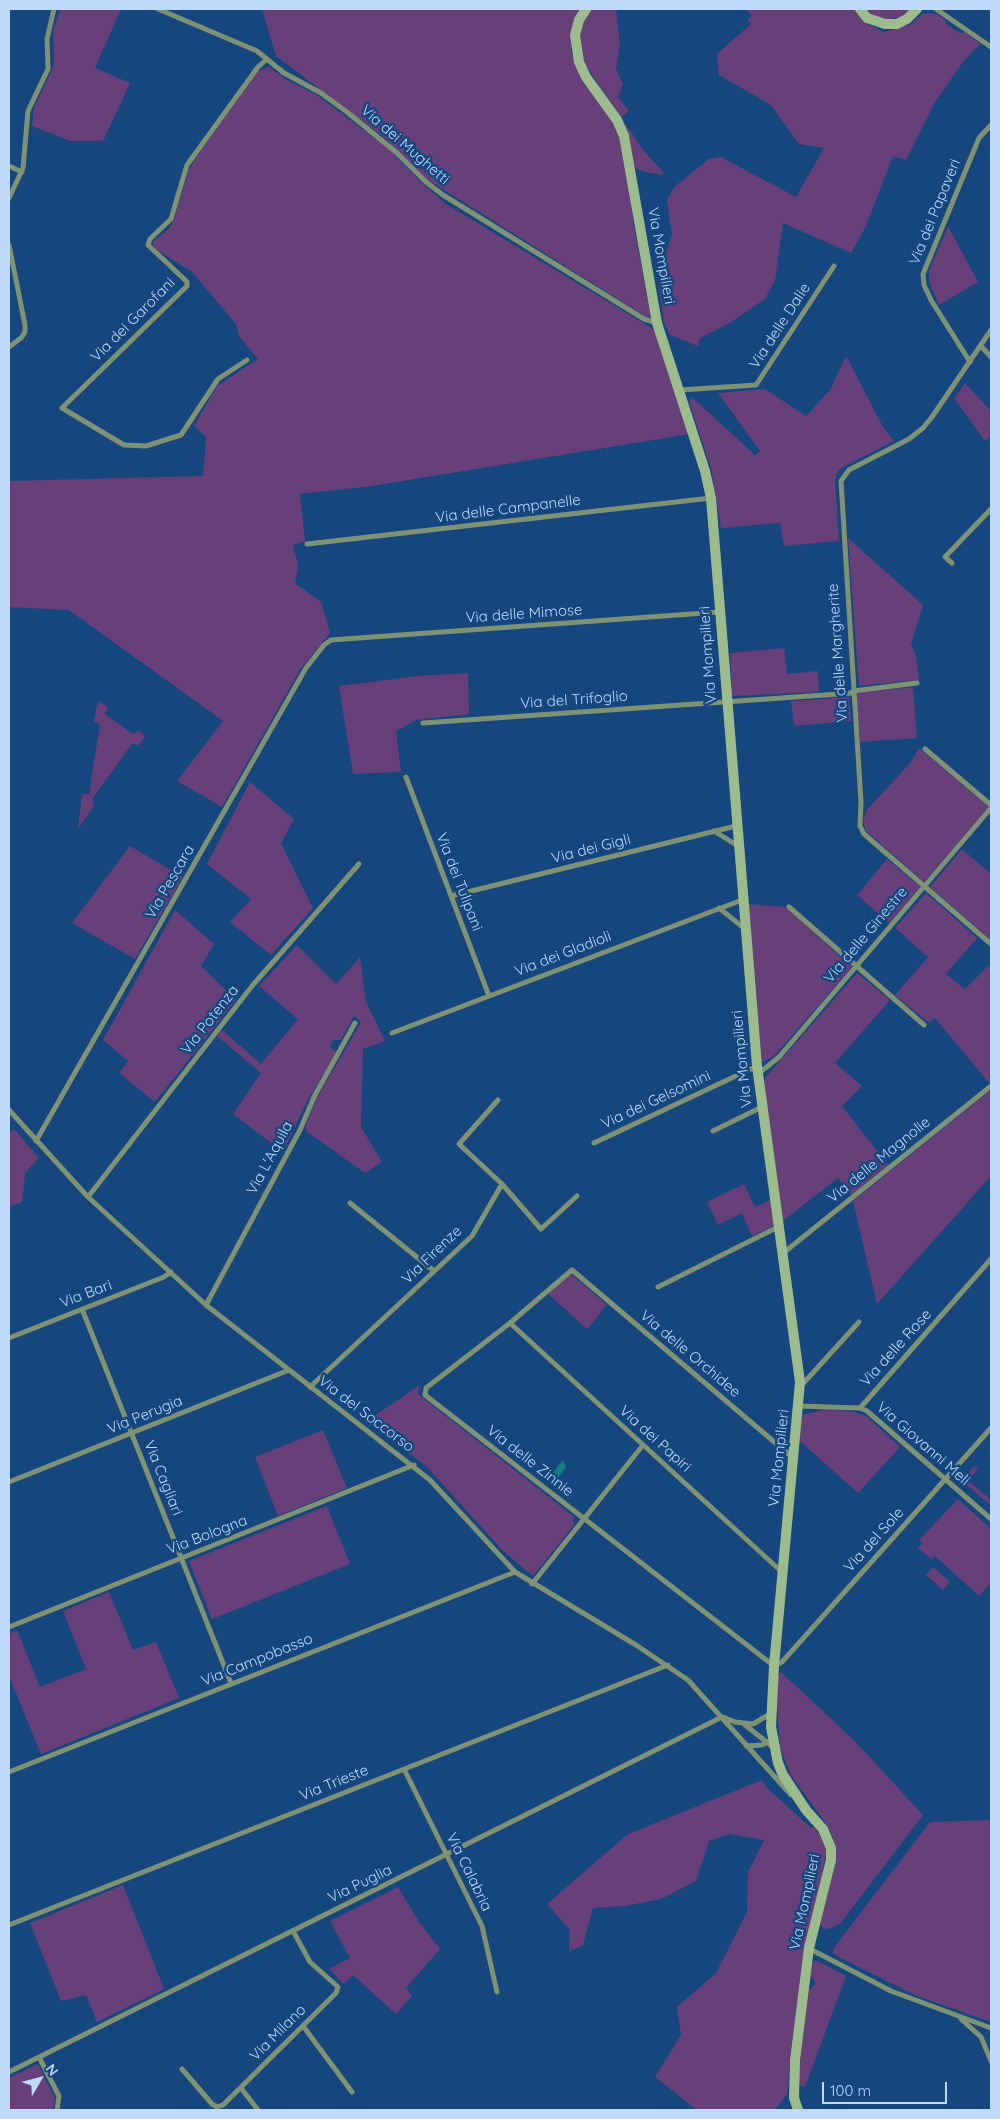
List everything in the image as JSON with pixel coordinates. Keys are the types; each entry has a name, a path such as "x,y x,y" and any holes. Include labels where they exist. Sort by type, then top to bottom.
{"street":[{"path":"9,198 22,172 28,111 48,69 47,39 54,9"},
{"name":"Via dei Mughetti","path":"158,9 257,52 284,73 321,93 347,112 397,153 426,182 443,195 644,319 657,322"},
{"name":"Via Mompilieri","path":"586,9 579,20 575,35 579,62 586,77 617,120 624,136 657,322 705,471 711,498 744,928 757,1070 800,1388 792,1457 774,1666 771,1743 783,1775 806,1810 823,1829 831,1848 831,1860 809,1948 794,2078 794,2098 798,2110"},
{"path":"860,9 867,18 885,24 897,24 907,19 917,9"},
{"path":"936,9 991,47"},
{"name":"Via dei Garofani","path":"247,360 218,379 181,435 146,446 124,445 62,408 187,286 182,277 148,245 150,240 172,218 187,165 258,66 268,59"},
{"name":"Via dei Papaveri","path":"970,362 931,300 924,285 923,274 979,138 991,124"},
{"path":"9,166 22,172"},
{"path":"9,245 25,332 9,348"},
{"name":"Via delle Dalie","path":"680,390 756,385 834,266"},
{"name":"Via delle Margherite","path":"991,330 923,428 909,439 849,470 844,474 841,481 861,802 860,826 864,834 991,944"},
{"path":"981,346 991,357"},
{"name":"Via delle Campanelle","path":"307,544 711,498"},
{"path":"952,563 945,557 991,509"},
{"name":"Via delle Mimose","path":"331,640 719,612"},
{"name":"Via Pescara","path":"36,1141 306,668 324,645 331,640"},
{"name":"Via del Trifoglio","path":"423,722 853,692 917,683"},
{"path":"924,749 991,807"},
{"name":"Via dei Tulipani","path":"406,777 489,996"},
{"name":"Via delle Ginestre","path":"757,1070 778,1056 857,966 991,807"},
{"name":"Via dei Gigli","path":"451,896 736,826"},
{"path":"714,831 738,846"},
{"name":"Via Potenza","path":"88,1197 252,986 359,864"},
{"name":"Via dei Gladioli","path":"392,1033 742,900"},
{"path":"788,907 924,1025"},
{"path":"719,908 744,928"},
{"name":"Via L'Aquila","path":"206,1304 300,1130 315,1094 355,1024"},
{"name":"Via dei Gelsomini","path":"594,1143 757,1070"},
{"name":"Via delle Magnolie","path":"782,1254 991,1086"},
{"path":"498,1100 459,1144 502,1184 541,1228 577,1196"},
{"path":"713,1130 762,1107"},
{"name":"Via del Soccorso","path":"9,1110 88,1197 206,1304 414,1465 446,1497 499,1558 515,1572 668,1665 688,1680 806,1810"},
{"name":"Via Firenze","path":"310,1386 472,1236 502,1184"},
{"path":"350,1203 434,1271"},
{"path":"658,1287 778,1227"},
{"name":"Via delle Rose","path":"799,1406 860,1408 991,1259"},
{"name":"Via delle Zinnie","path":"572,1270 510,1323 426,1388 424,1395 774,1666"},
{"name":"Via delle Orchidee","path":"572,1270 792,1457"},
{"name":"Via Bari","path":"9,1338 171,1272"},
{"name":"Via Cagliari","path":"82,1309 231,1684"},
{"path":"800,1388 859,1322"},
{"name":"Via dei Papiri","path":"510,1323 783,1573"},
{"name":"Via Perugia","path":"9,1482 289,1370"},
{"name":"Via Giovanni Meli","path":"860,1408 867,1411 991,1519"},
{"name":"Via del Sole","path":"774,1666 782,1662 991,1428"},
{"path":"532,1584 643,1444"},
{"name":"Via Bologna","path":"9,1627 414,1465"},
{"name":"Via Campobasso","path":"9,1772 515,1572"},
{"name":"Via Trieste","path":"9,1925 668,1665"},
{"path":"744,1724 754,1724 772,1713"},
{"path":"722,1717 744,1724 771,1743"},
{"name":"Via Puglia","path":"9,2072 722,1717"},
{"path":"746,1746 771,1743"},
{"name":"Via Calabria","path":"404,1769 482,1926 497,1992"},
{"name":"Via Milano","path":"182,2069 217,2107 241,2088 336,1993 338,1988 310,1962 293,1931"},
{"path":"809,1948 891,1991 991,2028"},
{"path":"959,2017 981,2037 991,2061"},
{"path":"303,2026 352,2092"},
{"path":"39,2057 59,2096 57,2110"},
{"path":"241,2088 258,2110"}],"shaded area":[{"path":"61,9 121,9 95,68 130,83 103,141 70,141 32,126 34,108 54,65 53,30"},
{"path":"262,9 581,9 572,29 571,51 575,62 616,126 625,154 633,222 651,317 645,316 425,178 381,135 276,56"},
{"path":"590,9 616,9 620,43 616,69 623,84 618,97 629,111 621,117 584,63 579,38 583,18"},
{"path":"746,9 854,9 865,23 884,32 910,25 923,13 937,14 946,20 946,24 960,33 965,32 980,44 963,62 935,102 906,160 893,156 866,226 851,253 783,223 775,280 765,299 728,324 700,338 698,346 670,335 664,323 658,279 672,234 667,200 674,187 709,159 721,157 796,197 824,148 799,144 771,105 719,75 717,54 751,24 747,20 752,16"},
{"path":"865,9 913,9 905,15 888,20 873,17"},
{"path":"269,67 285,79 317,95 390,150 423,184 446,204 658,332 690,434 372,486 300,494 305,541 293,545 298,565 295,583 321,602 330,633 300,670 222,807 177,781 223,721 69,610 9,607 9,481 203,476 206,437 194,426 217,386 258,359 239,336 236,324 192,272 157,250 153,245 153,241 169,229 174,219 190,167 197,156 258,71"},
{"path":"624,122 644,151 664,173 662,175 635,168"},
{"path":"948,226 978,282 939,305 929,282 929,271"},
{"path":"846,356 883,427 894,441 841,468 837,473 835,480 839,541 784,546 780,523 721,528 711,468 689,402 692,397 755,455 760,451 718,393 765,389 806,416 830,390"},
{"path":"965,383 991,411 991,436 985,441 954,398"},
{"path":"848,538 923,605 911,644 916,656 919,680 859,686"},
{"path":"784,648 787,674 818,671 819,692 732,696 730,653"},
{"path":"468,673 469,714 416,720 396,731 401,772 353,774 339,686 418,676"},
{"path":"913,687 917,738 860,742 856,693"},
{"path":"849,697 851,721 794,726 791,701"},
{"path":"98,701 108,707 105,714 133,734 139,730 145,737 139,745 132,744 92,799 94,806 78,829 82,794 89,794 100,725 94,721"},
{"path":"919,748 989,807 924,882 866,831 863,822 866,811 910,763"},
{"path":"250,782 294,819 281,843 313,908 271,955 230,922 251,899 207,864"},
{"path":"130,846 183,877 135,959 72,923"},
{"path":"962,849 991,874 991,940 930,887"},
{"path":"887,859 920,887 889,923 857,895"},
{"path":"926,893 977,938 946,974 965,989 988,966 991,970 991,1081 989,1083 935,1018 929,1023 895,995 928,957 895,928"},
{"path":"747,904 785,907 852,967 774,1056 762,1062"},
{"path":"175,910 214,944 201,966 236,1000 155,1102 119,1073 128,1061 103,1040"},
{"path":"297,945 336,984 360,957 366,1002 385,1041 363,1049 361,1127 382,1162 365,1173 306,1131 306,1124 318,1096 361,1022 354,1016 341,1040 333,1040 330,1046 336,1053 306,1103 283,1152 233,1114 261,1073 217,1036 222,1030 261,1064 298,1019 259,986"},
{"path":"857,973 890,1000 835,1063 862,1086 842,1106 888,1165 851,1195 838,1178 783,1221 764,1083 765,1078"},
{"path":"991,1090 991,1176 877,1304 853,1201"},
{"path":"14,1129 39,1158 25,1173 22,1202 9,1207 9,1133"},
{"path":"744,1184 755,1207 770,1200 775,1225 752,1236 742,1213 718,1225 707,1202"},
{"path":"568,1276 573,1276 607,1305 587,1329 548,1294"},
{"path":"420,1385 418,1394 573,1516 574,1525 533,1576 503,1551 427,1467 367,1421"},
{"path":"827,1409 854,1412 866,1416 900,1447 858,1493 800,1441 801,1415"},
{"path":"323,1430 347,1488 278,1516 255,1457"},
{"path":"563,1460 566,1467 558,1478 552,1474"},
{"path":"974,1466 978,1469 968,1480 991,1500 990,1505 963,1482 963,1479"},
{"path":"958,1499 991,1529 991,1582 979,1596 935,1556 931,1559 918,1548 922,1543 919,1540"},
{"path":"327,1506 350,1564 212,1619 189,1561"},
{"path":"933,1567 950,1582 943,1590 926,1575"},
{"path":"109,1592 133,1650 156,1642 179,1698 41,1754 9,1676 9,1634 17,1630 40,1687 86,1669 63,1611"},
{"path":"781,1672 853,1739 923,1815 840,1924 831,1928 825,1929 820,1924 835,1865 834,1841 829,1828 790,1774 780,1747 777,1702 778,1675"},
{"path":"762,1780 766,1787 810,1827 815,1828 825,1843 826,1852 791,2047 787,2094 775,2110 697,2110 655,2077 681,2035 677,2007 716,1973 747,1912 748,1872 764,1840 729,1834 709,1841 696,1881 661,1899 625,1906 593,1908 583,1945 569,1952 570,1930 547,1904 628,1834"},
{"path":"991,1820 991,2022 917,1996 833,1954 833,1949 930,1822"},
{"path":"123,1885 164,1989 97,2022 86,1995 61,2001 30,1923"},
{"path":"398,1887 419,1922 440,1949 406,1988 412,1996 396,2014 353,1975 344,1984 329,1969 350,1958 330,1921"},
{"path":"816,1960 846,1976 805,2087 797,2084 807,1990 814,1986 815,1982 809,1975 811,1964"},
{"path":"38,2064 55,2099 53,2110 9,2110 9,2078"}]}
